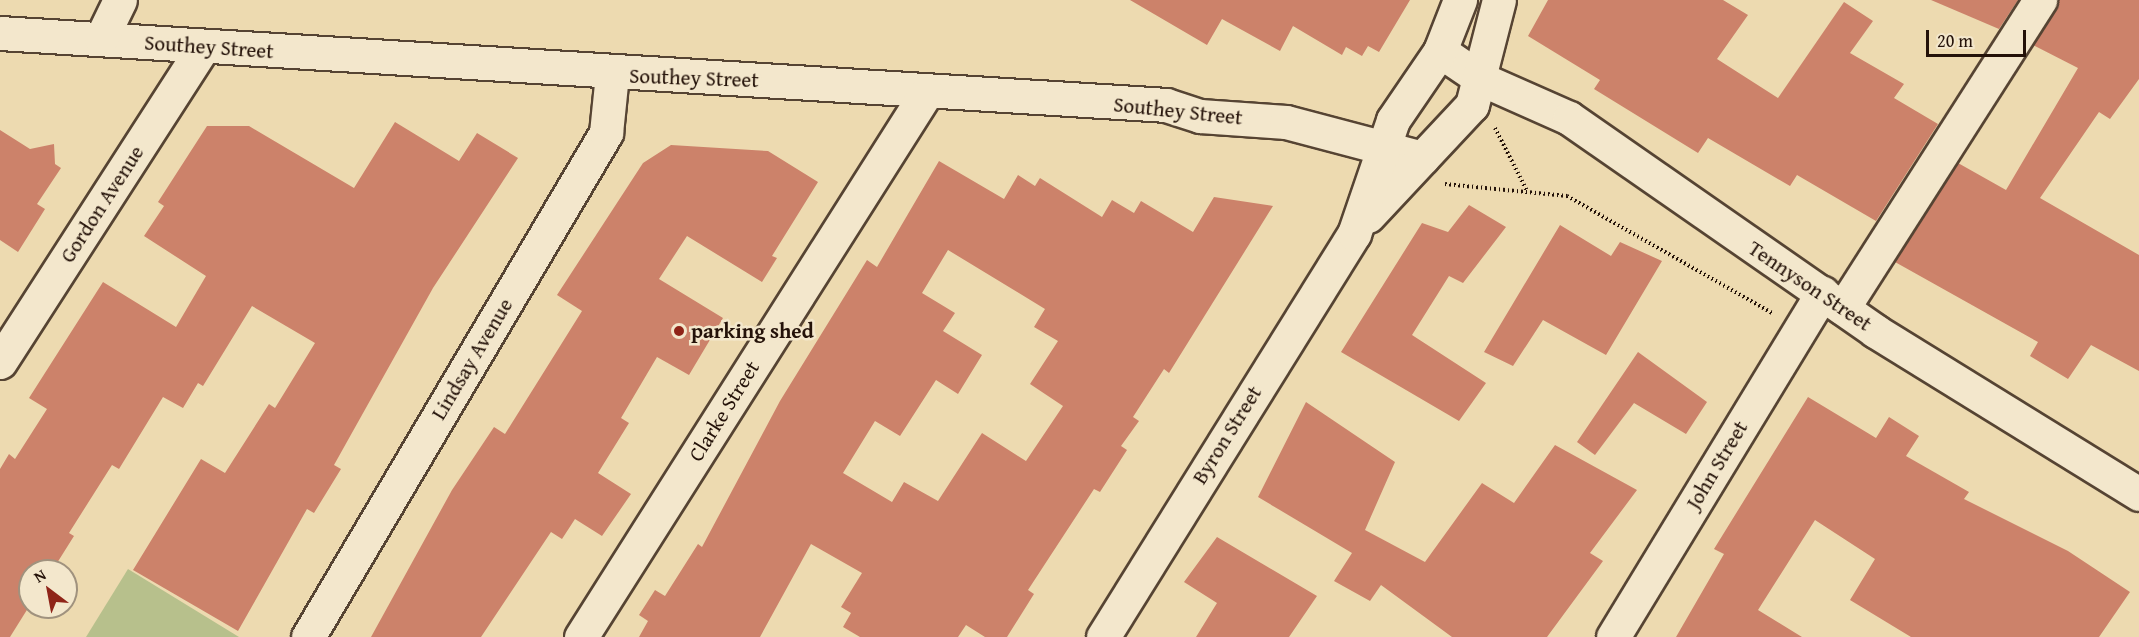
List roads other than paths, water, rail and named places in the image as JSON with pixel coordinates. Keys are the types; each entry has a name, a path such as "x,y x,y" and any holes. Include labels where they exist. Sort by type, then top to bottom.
{"street":[{"path":"101,39 120,0"},
{"name":"Byron Street","path":"1103,637 1354,234 1382,149 1402,101 1440,51 1460,0"},
{"name":"Byron Street","path":"1354,234 1430,171 1472,105 1481,80 1499,0"},
{"name":"John Street","path":"1613,637 1799,329 1832,300 2040,0"},
{"name":"Southey Street","path":"0,33 612,74 646,76 679,73 926,93 1166,105 1200,116 1286,122 1382,149 1430,171"},
{"name":"Gordon Avenue","path":"0,362 204,46"},
{"name":"Tennyson Street","path":"1440,51 1481,80 1569,118 1832,300 2139,494"},
{"name":"Lindsay Avenue","path":"308,637 606,133 612,74"},
{"name":"Clarke Street","path":"580,637 926,93"}],"place":[{"name":"parking shed","path":"679,331"}]}
